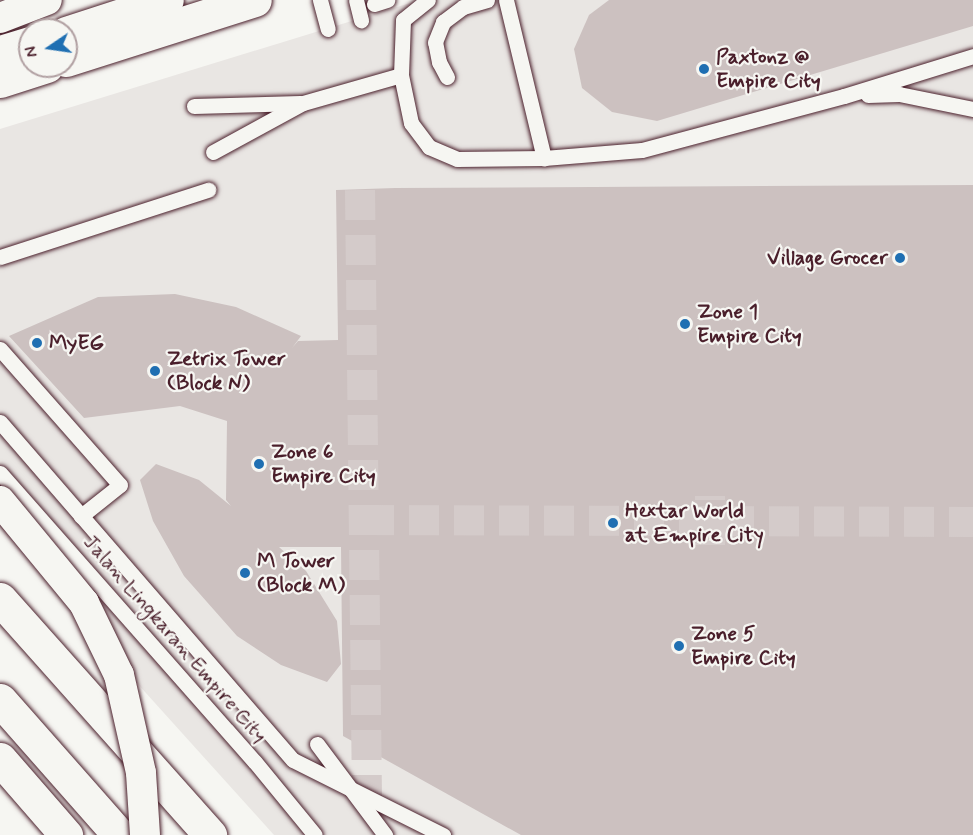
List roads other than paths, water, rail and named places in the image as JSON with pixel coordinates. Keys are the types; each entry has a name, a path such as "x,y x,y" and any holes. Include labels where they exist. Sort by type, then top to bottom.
{"highway":[{"path":"78,29 167,0"},
{"path":"78,56 255,0"},
{"path":"0,52 18,47"},
{"path":"0,81 18,75"},
{"path":"0,599 210,835"},
{"path":"0,700 119,835"},
{"path":"0,759 66,835"}],"street":[{"path":"0,18 47,0"},
{"path":"0,501 84,603 119,675 141,773 144,835"}],"lane":[{"path":"320,0 328,29"},
{"path":"356,0 361,20"},
{"path":"429,0 403,20 401,75 411,123 429,147 456,159 544,158 642,150 844,96 973,56"},
{"path":"447,77 439,62 435,42 443,22 463,7 487,0"},
{"path":"506,0 544,158"},
{"path":"213,152 303,103 401,75"},
{"path":"844,96 899,94 973,109"},
{"path":"194,106 303,103"},
{"path":"0,257 208,190"},
{"path":"0,349 120,485 81,516"},
{"path":"0,422 293,760 443,835"},
{"name":"Jalan Lingkaran Empire City","path":"0,473 255,762 315,835"},
{"path":"317,744 385,835"}],"tunnel":[{"path":"360,190 367,797"},
{"path":"710,496 710,545"},
{"path":"364,520 973,522"}],"place":[{"name":"Paxtonz @ Empire City","path":"704,69"},
{"name":"Village Grocer","path":"900,258"},
{"name":"Zone 1 Empire City","path":"685,324"},
{"name":"MyEG","path":"37,343"},
{"name":"Zetrix Tower (Block N)","path":"155,371"},
{"name":"Zone 6 Empire City","path":"259,464"},
{"name":"Hextar World at Empire City","path":"613,523"},
{"name":"M Tower (Block M)","path":"245,573"},
{"name":"Zone 5 Empire City","path":"679,646"}]}
